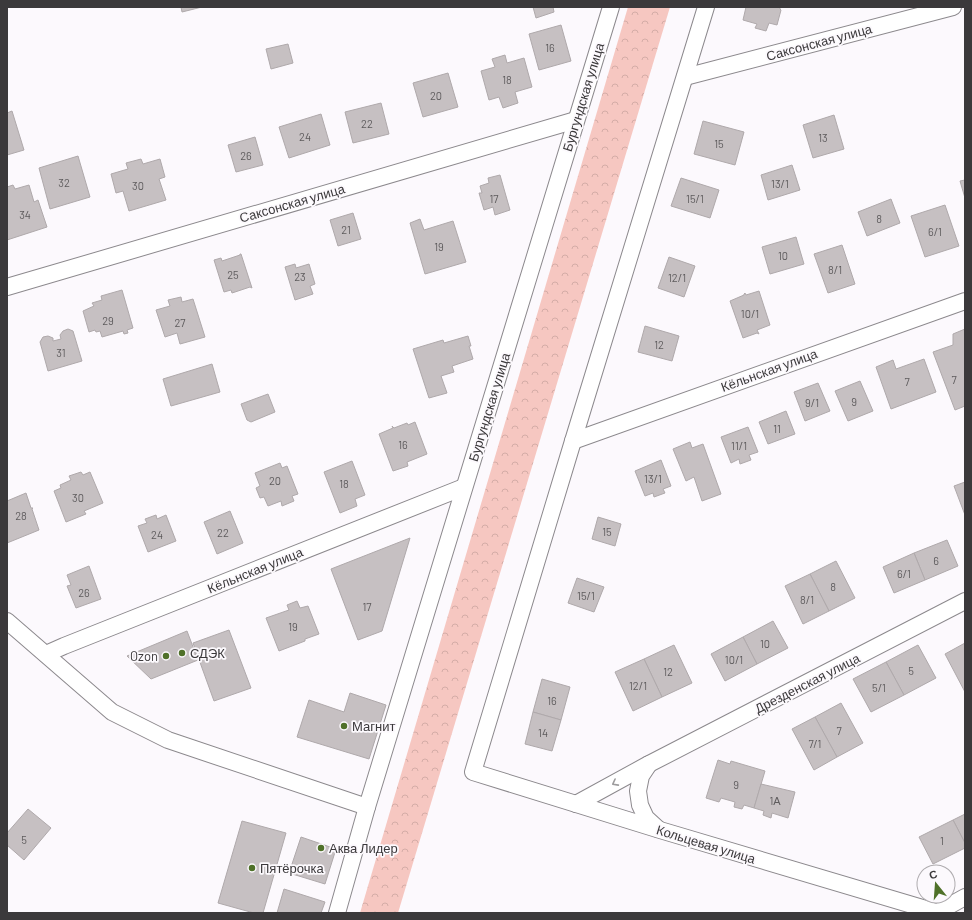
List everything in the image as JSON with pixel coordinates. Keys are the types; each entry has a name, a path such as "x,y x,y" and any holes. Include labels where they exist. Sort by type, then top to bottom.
{"street":[{"name":"Бургундская улица","path":"337,913 367,807 610,7"},
{"path":"573,440 706,7"},
{"name":"Саксонская улица","path":"685,77 953,7"},
{"name":"Саксонская улица","path":"7,287 576,120"},
{"name":"Кёльнская улица","path":"573,440 965,301"},
{"name":"Кольцевая улица","path":"573,440 473,772 660,830 938,913"},
{"name":"Кёльнская улица","path":"46,654 464,487"},
{"name":"Дрезденская улица","path":"576,804 649,764 965,601"},
{"path":"7,621 112,712 168,740 367,807"},
{"path":"649,764 640,776 638,791 640,805 646,818 660,830"},
{"path":"938,913 965,897"}],"green space":[{"path":"628,7 670,7 398,913 360,913"}],"building":[{"path":"181,7 202,7 182,12"},
{"path":"533,7 553,7 554,12 536,18"},
{"path":"746,7 780,7 781,10 777,25 769,23 766,31 755,28 757,24 743,20"},
{"path":"561,25 571,61 539,70 529,34"},
{"path":"288,44 293,63 271,69 266,49"},
{"path":"505,55 507,63 524,58 532,87 515,92 518,103 503,108 499,97 489,100 481,71 495,67 492,59"},
{"path":"448,73 458,107 423,117 413,83"},
{"path":"381,103 389,134 353,143 345,112"},
{"path":"12,111 24,150 7,155 7,113"},
{"path":"321,114 330,145 289,158 279,127"},
{"path":"834,115 844,149 813,158 803,125"},
{"path":"703,121 744,132 735,165 694,154"},
{"path":"255,137 263,165 236,172 228,145"},
{"path":"78,156 90,197 50,209 39,168"},
{"path":"141,159 143,164 160,159 165,177 159,179 166,200 129,211 123,191 116,193 111,174 128,169 126,163"},
{"path":"792,165 800,190 768,200 761,175"},
{"path":"500,175 510,210 495,215 493,207 484,210 479,193 482,193 480,186 489,183 488,178"},
{"path":"681,178 719,190 710,218 671,206"},
{"path":"965,180 965,198 960,181"},
{"path":"13,185 15,189 29,185 34,202 38,200 47,227 7,240 7,187"},
{"path":"891,199 900,223 867,236 858,212"},
{"path":"945,205 959,246 925,257 911,216"},
{"path":"353,213 361,239 338,246 330,220"},
{"path":"420,219 424,230 453,221 466,262 425,274 410,223"},
{"path":"796,237 804,264 770,274 762,247"},
{"path":"842,245 855,284 828,293 814,254"},
{"path":"240,254 252,288 250,287 232,293 231,290 224,292 214,260 221,258 222,261"},
{"path":"669,257 695,266 684,297 658,288"},
{"path":"295,264 296,268 309,264 315,284 310,286 313,294 295,300 285,267"},
{"path":"122,290 133,328 127,330 128,333 124,334 123,331 102,337 100,331 96,332 95,330 89,332 83,311 94,306 92,303 102,300 101,296"},
{"path":"759,291 770,325 757,330 759,334 757,333 743,338 730,301 744,295 745,293 746,295"},
{"path":"181,297 182,302 193,299 205,337 180,344 177,333 165,337 156,310 170,306 168,300"},
{"path":"645,326 679,336 672,361 638,352"},
{"path":"68,329 73,331 82,361 48,371 40,342 43,337 48,336 53,338 53,341 61,339 60,335 63,331"},
{"path":"965,329 965,406 955,410 933,352 953,345 953,334"},
{"path":"468,336 473,359 452,366 454,372 441,376 447,393 429,398 413,349 443,340 444,343"},
{"path":"924,359 936,392 891,409 876,367 893,360 896,369"},
{"path":"212,364 220,392 171,406 163,379"},
{"path":"860,381 873,411 848,421 835,391"},
{"path":"818,383 830,411 805,421 794,392"},
{"path":"268,394 275,412 251,422 247,420 241,404"},
{"path":"786,411 795,434 768,444 759,422"},
{"path":"415,422 427,454 407,462 408,466 393,471 379,434 393,428 392,426 394,428 407,423 408,425"},
{"path":"748,427 758,452 749,455 751,460 740,464 739,459 731,463 721,437"},
{"path":"690,442 692,448 703,444 721,494 702,501 694,477 686,481 673,449"},
{"path":"661,460 671,486 663,489 665,493 654,497 653,493 645,496 635,471"},
{"path":"352,461 365,495 355,499 357,506 340,513 324,472"},
{"path":"280,463 282,468 287,466 298,494 292,496 294,501 282,506 281,501 268,506 264,497 260,498 256,488 260,486 255,473"},
{"path":"81,472 83,475 90,472 103,503 84,511 86,514 66,522 54,491 61,488 60,485 71,480 69,476"},
{"path":"965,482 965,515 954,486"},
{"path":"26,493 31,508 33,508 32,509 39,530 7,543 7,501"},
{"path":"230,511 243,543 217,554 204,522"},
{"path":"156,515 157,519 166,515 176,541 148,552 138,526 147,523 145,519"},
{"path":"598,517 621,524 615,546 592,539"},
{"path":"410,538 382,631 358,640 331,569"},
{"path":"947,540 958,566 925,580 914,553"},
{"path":"914,553 925,580 894,593 883,567"},
{"path":"836,561 855,598 829,611 810,574"},
{"path":"89,566 101,599 76,608 67,586 71,585 67,575"},
{"path":"810,574 829,611 803,624 785,586"},
{"path":"577,578 604,587 594,612 568,603"},
{"path":"297,601 300,608 308,606 319,634 279,651 266,618 289,610 287,605"},
{"path":"773,621 788,648 757,664 743,637"},
{"path":"229,630 251,688 214,701 193,643"},
{"path":"187,631 198,660 151,679 127,656"},
{"path":"743,637 757,664 725,681 711,654"},
{"path":"965,643 965,692 945,654"},
{"path":"674,645 692,683 662,697 644,659"},
{"path":"918,645 936,678 904,695 886,662"},
{"path":"644,659 662,697 633,711 615,672"},
{"path":"886,662 904,695 871,712 853,679"},
{"path":"542,679 570,687 561,720 533,712"},
{"path":"350,693 386,705 369,759 297,737 309,700 344,712"},
{"path":"841,703 863,743 837,757 815,717"},
{"path":"533,712 561,720 552,751 525,744"},
{"path":"815,717 837,757 814,770 792,729"},
{"path":"718,760 730,764 731,761 765,771 754,808 744,805 742,809 734,807 735,802 721,798 719,802 706,798"},
{"path":"761,784 795,792 788,818 772,813 771,818 763,815 764,811 754,808"},
{"path":"28,809 51,828 24,860 7,845 7,833"},
{"path":"965,814 965,843 953,820"},
{"path":"953,820 965,843 965,848 933,864 919,837"},
{"path":"242,821 286,833 263,913 254,913 218,903"},
{"path":"301,837 336,849 325,884 289,873"},
{"path":"284,889 325,902 321,913 277,913"}],"place":[{"name":"СДЭК","path":"182,653"},
{"name":"Ozon","path":"166,656"},
{"name":"Магнит","path":"344,726"},
{"name":"Аква Лидер","path":"321,848"},
{"name":"Пятёрочка","path":"252,868"}]}
